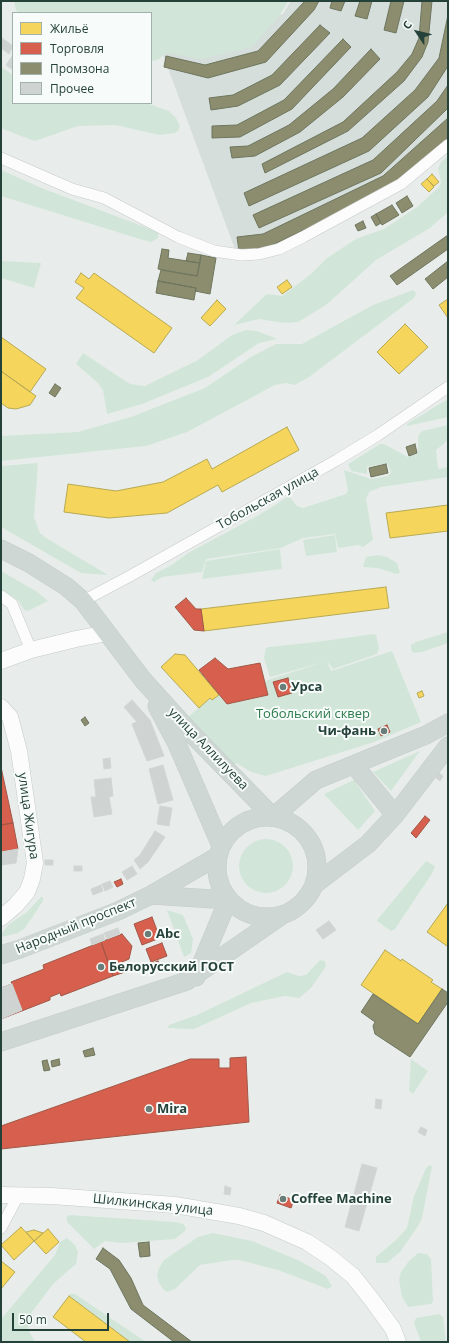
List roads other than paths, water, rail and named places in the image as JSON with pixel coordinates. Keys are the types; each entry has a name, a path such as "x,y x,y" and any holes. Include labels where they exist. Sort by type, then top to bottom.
{"main road":[{"name":"улица Аллилуева","path":"1,549 29,563 67,587 82,601 144,680 191,733 234,775 273,817"},
{"path":"1,661 31,650 107,633"},
{"name":"улица Аллилуева","path":"144,680 177,744 220,851"},
{"name":"улица Жигура","path":"1,707 10,717 19,751 35,863 32,879 27,892 16,905 1,918"},
{"path":"273,817 316,780 426,734 448,723"},
{"path":"314,885 368,844 395,815 445,750 426,734"},
{"path":"354,765 395,815"},
{"path":"1,1042 155,992 196,977 281,916 297,908 307,898 314,885 317,869 315,852 308,838 298,827 286,820 273,817 257,818 242,823 230,833 220,851 218,879 228,900 239,910 252,916 267,918 281,916"},
{"name":"Народный проспект","path":"1,955 118,911 151,894 220,851"},
{"name":"Народный проспект","path":"151,894 228,900"},
{"path":"196,977 228,900"},
{"name":"Шилкинская улица","path":"1,1195 52,1196 176,1205 239,1216 275,1228 307,1242 331,1258 353,1276 393,1328 398,1342"}],"street":[{"path":"1,158 72,189 104,198 185,240 214,251 241,255 259,254 278,249 303,237 401,184 448,145"},
{"name":"Тобольская улица","path":"82,601 130,576 337,460 378,435 448,387"},
{"path":"1,596 12,604 31,650"},
{"path":"1,1228 18,1196"}],"place":[{"name":"Урса","path":"283,687"},
{"name":"Чи-фань","path":"384,731"},
{"name":"Abc","path":"148,934"},
{"name":"Белорусский ГОСТ","path":"101,967"},
{"name":"Mira","path":"149,1109"},
{"name":"Coffee Machine","path":"283,1199"}],"park label":[{"name":"Тобольский сквер","path":"313,714"}]}
